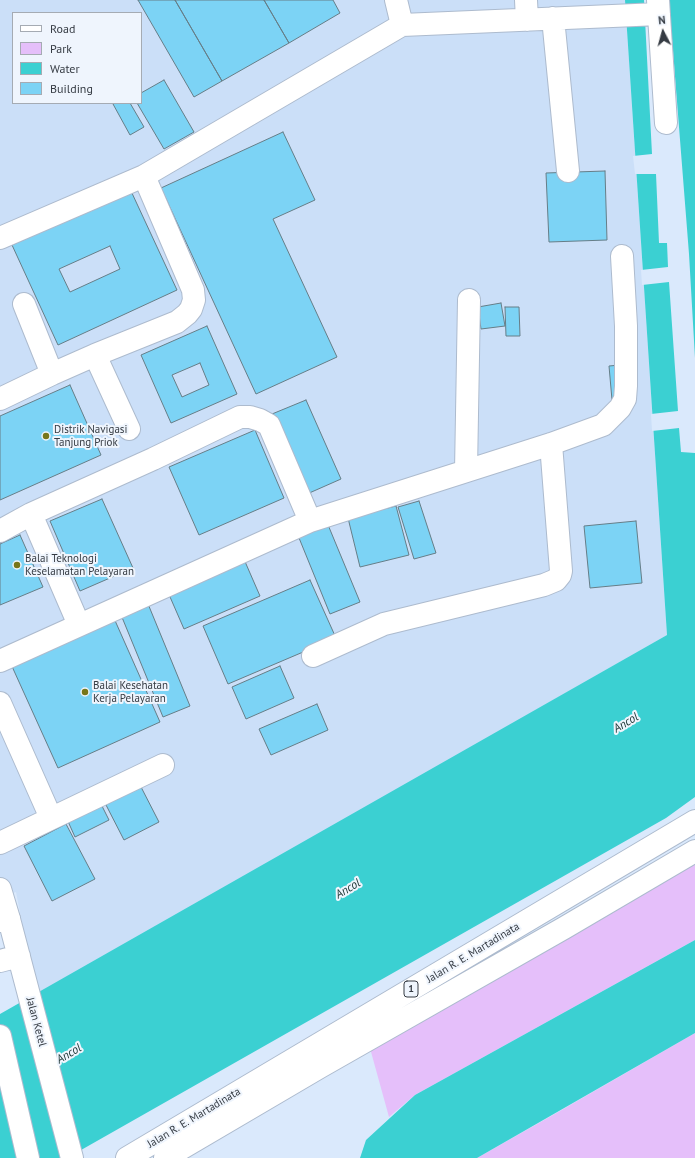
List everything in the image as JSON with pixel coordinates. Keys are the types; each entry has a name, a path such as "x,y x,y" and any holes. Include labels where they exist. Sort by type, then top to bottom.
{"main road":[{"path":"396,0 402,25"},
{"path":"0,238 144,176 402,25 526,10 553,18 611,8 658,7 666,123"},
{"path":"553,18 568,171"},
{"path":"0,398 95,354 177,322 191,309 194,300 193,290 144,176"},
{"path":"0,661 310,520 551,444 603,425 620,408 625,399 626,326 622,256"},
{"path":"466,471 469,300"},
{"path":"24,304 52,374"},
{"path":"95,354 129,429"},
{"path":"0,531 31,514 153,459 240,417 250,417 269,425 310,520"},
{"path":"317,655 384,624 544,585 556,580 560,576 551,444"},
{"path":"31,514 79,625"},
{"path":"0,703 51,818"},
{"path":"0,843 163,765"},
{"name":"Jalan R. E. Martadinata","path":"126,1158 695,821"},
{"name":"Jalan R. E. Martadinata","path":"164,1158 695,851"},
{"name":"Jalan Ketel","path":"0,889 9,958 29,996 72,1158"},
{"path":"0,1036 28,1158"}],"shaded area":[{"path":"0,0 625,0 667,635 36,997 16,892 0,897"}],"green space":[{"path":"695,850 695,940 415,1095 389,1117 368,1041"},
{"path":"695,1033 695,1158 477,1158 553,1115"}],"water":[{"name":"Ancol","path":"625,0 695,0 695,797 666,818 67,1158 0,1158 0,1014 667,635"},
{"path":"695,940 695,1033 477,1158 360,1158 366,1140 415,1095"}],"pier":[{"path":"644,0 669,0 689,254 695,358 695,453 681,452 679,428 652,431 651,414 678,411 669,282 642,285 641,270 668,267 667,243 659,243 656,174 635,174 633,156 652,154"}],"building":[{"path":"138,0 175,0 222,81 194,97"},
{"path":"175,0 264,0 289,43 222,81"},
{"path":"264,0 333,0 340,13 289,43"},
{"path":"164,80 194,132 164,149 138,104 142,104 142,92"},
{"path":"113,104 131,104 144,127 130,135"},
{"path":"283,132 315,200 273,219 337,357 256,394 161,188"},
{"path":"605,171 607,240 549,242 546,173"},
{"path":"131,191 177,290 58,345 12,245","holes":["110,246 120,269 70,292 59,269"]},
{"path":"501,303 505,326 481,329 478,307"},
{"path":"505,307 519,307 520,336 506,336"},
{"path":"207,326 237,394 171,423 141,355","holes":["200,363 209,385 182,397 172,375"]},
{"path":"620,365 622,399 612,400 609,366"},
{"name":"Distrik Navigasi Tanjung Priok","path":"70,385 101,455 0,500 0,416"},
{"path":"306,400 341,479 307,494 272,414"},
{"path":"255,430 284,498 199,535 169,467"},
{"path":"102,499 133,568 80,591 50,521"},
{"path":"419,501 436,553 414,559 398,507"},
{"path":"396,506 409,555 360,567 348,518"},
{"path":"326,520 360,602 330,614 297,533"},
{"path":"636,521 642,583 590,588 584,526"},
{"name":"Balai Teknologi Keselamatan Pelayaran","path":"20,535 43,587 0,605 0,544"},
{"path":"243,557 260,596 184,629 167,590"},
{"path":"310,580 336,638 228,684 203,626"},
{"path":"146,599 190,706 163,717 119,610"},
{"name":"Balai Kesehatan Kerja Pelayaran","path":"113,616 160,722 58,768 10,662"},
{"path":"280,666 294,698 246,719 232,687"},
{"path":"317,704 328,730 271,755 259,729"},
{"path":"140,785 159,822 124,840 105,803"},
{"path":"99,800 109,820 75,837 66,817"},
{"path":"66,824 95,879 52,901 24,846"}],"place":[{"name":"Distrik Navigasi Tanjung Priok","path":"46,436"},
{"name":"Balai Teknologi Keselamatan Pelayaran","path":"17,565"},
{"name":"Balai Kesehatan Kerja Pelayaran","path":"85,692"}]}
